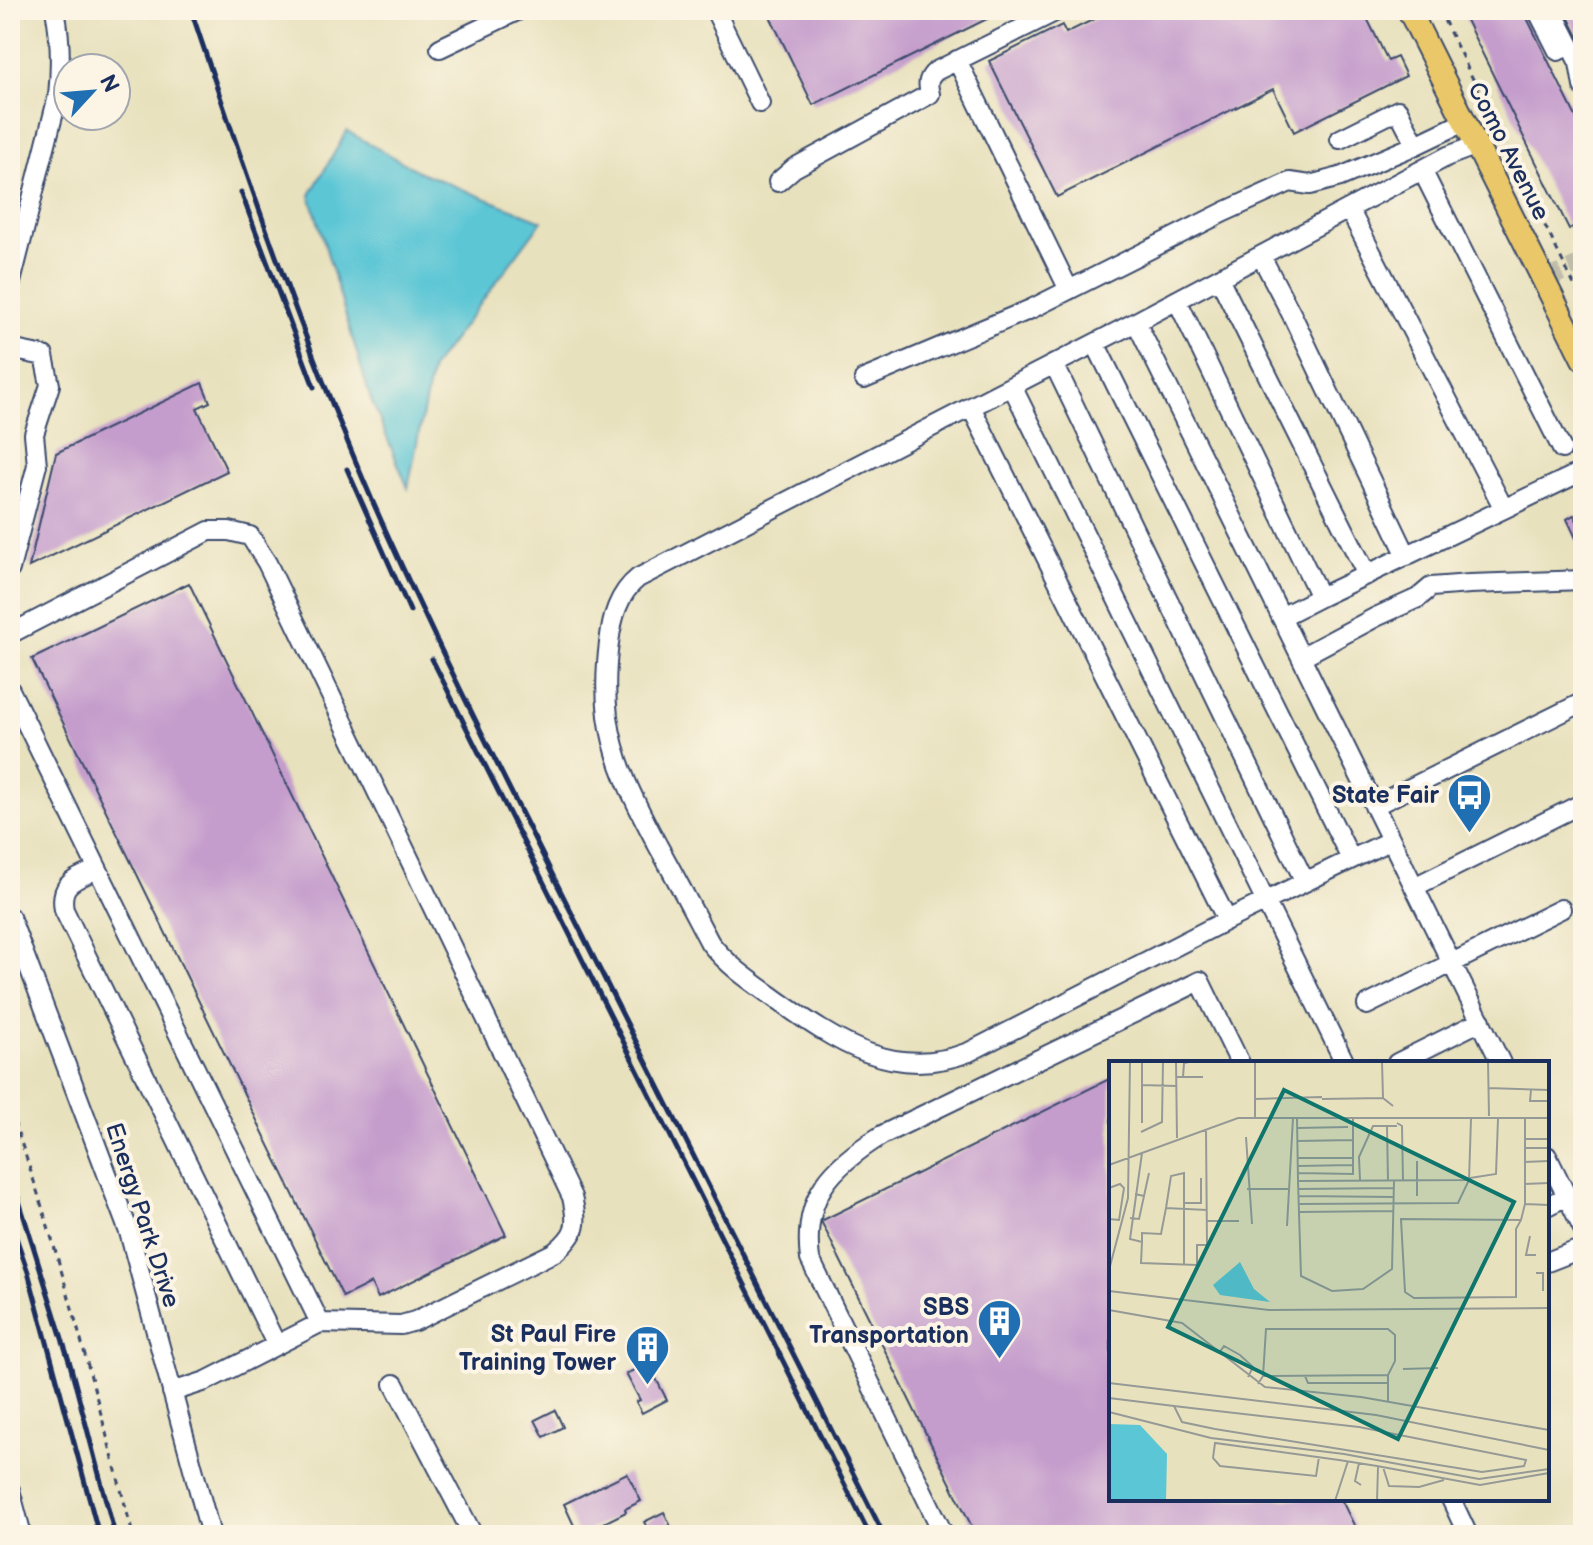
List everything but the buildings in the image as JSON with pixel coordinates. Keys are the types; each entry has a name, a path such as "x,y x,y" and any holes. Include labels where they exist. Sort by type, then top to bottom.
{"main road":[{"name":"Como Avenue","path":"1409,10 1583,359"}],"street":[{"path":"10,286 58,96 61,66 55,10"},
{"path":"440,48 519,10"},
{"path":"715,10 760,103"},
{"path":"778,182 794,168 930,94 929,77 936,71 1059,10"},
{"path":"1537,10 1558,51"},
{"path":"1552,10 1579,63 1583,86"},
{"path":"957,60 1069,290"},
{"path":"1340,139 1398,110 1416,145"},
{"path":"864,379 1031,309 1290,182 1310,185 1340,177 1466,121"},
{"path":"1391,840 969,1052 952,1059 931,1062 885,1058 860,1051 834,1038 758,987 723,959 710,943 629,791 614,748 608,717 608,657 613,620 622,595 630,584 652,571 1136,322 1448,156 1477,145"},
{"path":"1422,170 1562,449"},
{"path":"1349,209 1504,509"},
{"path":"1261,256 1407,556"},
{"path":"1219,278 1367,575"},
{"path":"1177,300 1320,597"},
{"path":"1136,322 1500,1061"},
{"path":"1095,343 1351,859"},
{"path":"10,349 44,356 50,385 34,434 37,465 10,569"},
{"path":"1054,364 1305,882"},
{"path":"1012,386 1344,1061"},
{"path":"971,407 1227,920"},
{"path":"1281,617 1583,471"},
{"path":"10,634 209,531 229,531 250,536 274,578 572,1197 577,1218 568,1241 555,1252 415,1321 401,1325 320,1323 206,1381 172,1392"},
{"path":"1301,657 1418,598 1431,587 1583,580"},
{"path":"10,690 320,1323"},
{"path":"1374,806 1583,702"},
{"path":"1414,887 1583,803"},
{"path":"97,869 70,882 62,899 64,910 276,1344"},
{"path":"1367,1005 1561,909"},
{"name":"Energy Park Drive","path":"10,917 129,1232 211,1535"},
{"path":"944,1535 810,1259 807,1238 817,1195 837,1167 882,1135 1200,981 1239,1061"},
{"path":"1401,1061 1481,1021"},
{"path":"1549,1160 1583,1229"},
{"path":"1549,1205 1567,1196"},
{"path":"1549,1261 1583,1248"},
{"path":"394,1384 473,1535"},
{"path":"10,1490 22,1535"},
{"path":"1452,1501 1468,1535"}],"path":[{"path":"1439,10 1583,303"},
{"path":"10,1110 69,1295 133,1535"}],"water":[{"path":"347,131 420,172 542,221 432,368 408,488 370,397 310,195"}],"tunnel":[{"path":"1545,280 1583,262"}],"railway":[{"path":"191,10 299,318 372,500 505,781 884,1535"},
{"path":"241,192 314,387"},
{"path":"347,469 410,611"},
{"path":"432,659 870,1535"},
{"path":"10,1172 70,1364 115,1535"},
{"path":"10,1220 28,1272 99,1535"}],"place":[{"name":"State Fair","path":"1470,834"},
{"name":"SBS Transportation","path":"1000,1360"},
{"name":"St Paul Fire Training Tower","path":"647,1387"}]}
